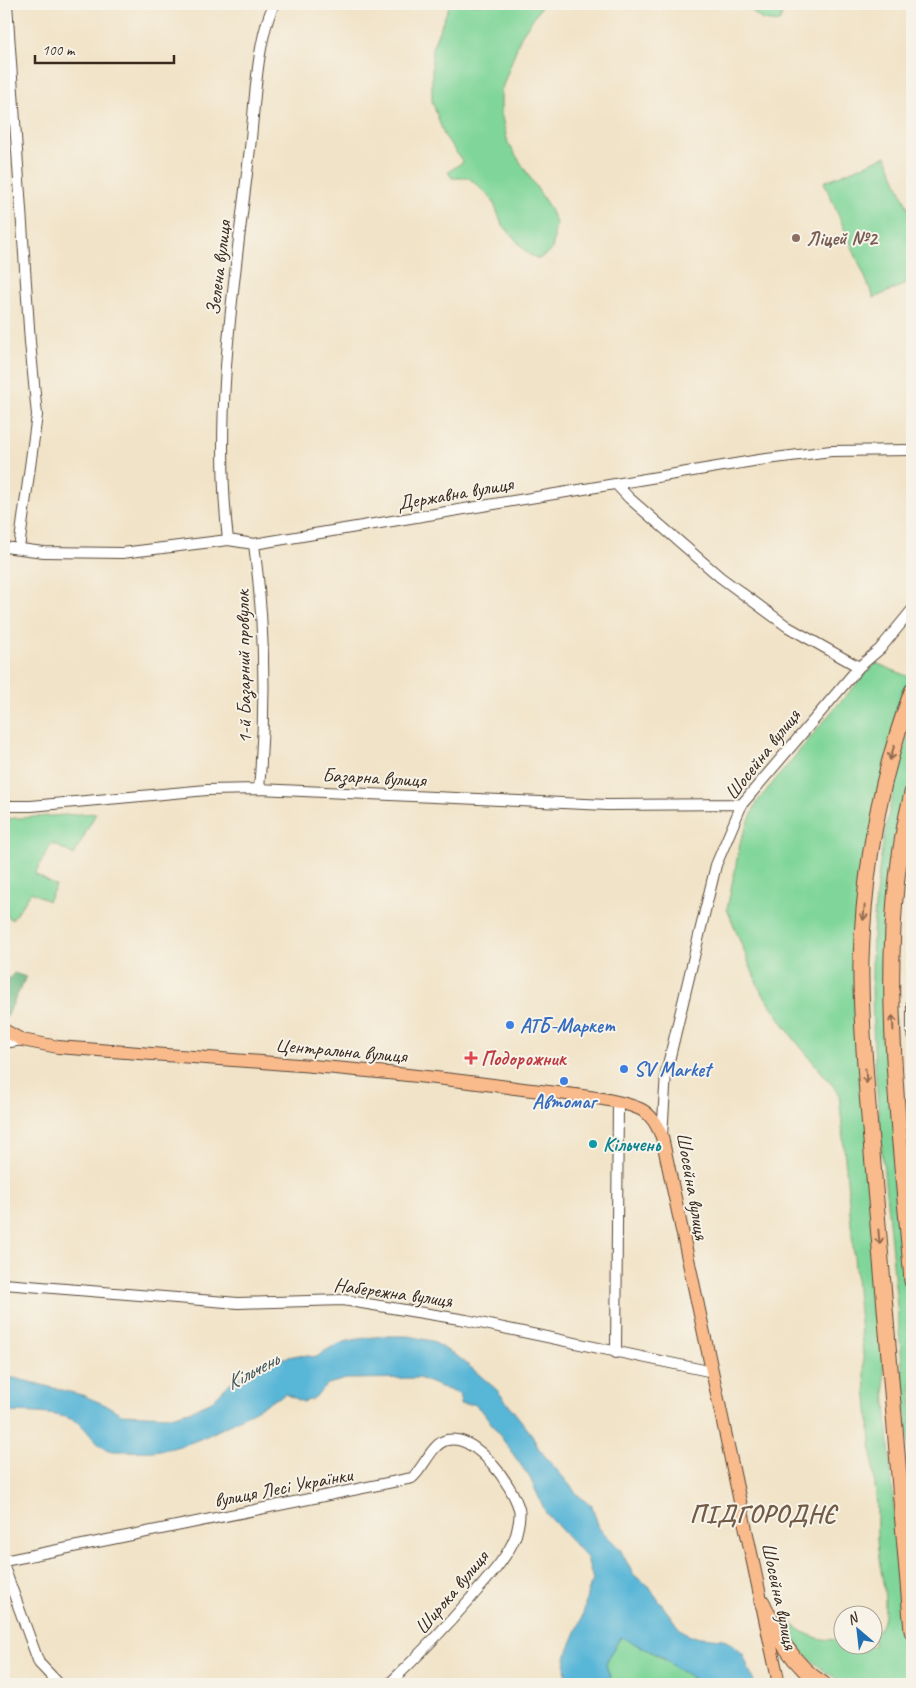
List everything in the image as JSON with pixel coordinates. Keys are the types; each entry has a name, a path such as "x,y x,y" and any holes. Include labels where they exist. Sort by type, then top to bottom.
{"highway":[{"path":"912,692 889,763 874,831 861,961 861,1011 867,1093 912,1632"},
{"path":"912,793 898,873 892,958 897,1089 912,1281"},
{"path":"762,1602 787,1650 797,1663 823,1684"}],"main road":[{"name":"Центральна вулиця","path":"4,1030 22,1040 58,1047 339,1067 469,1081 618,1103 642,1110 655,1121 662,1137"},
{"name":"Шосейна вулиця","path":"662,1137 779,1684"}],"street":[{"path":"7,4 29,332 37,415 19,548"},
{"name":"Зелена вулиця","path":"228,540 224,506 224,371 258,77 267,20 274,4"},
{"name":"Державна вулиця","path":"4,547 44,552 122,553 228,540 254,544 759,460 831,451 912,450"},
{"path":"616,484 629,498 720,577 788,627 859,667"},
{"name":"1-й Базарний провулок","path":"254,544 260,609 263,683 264,733 259,789"},
{"name":"Шосейна вулиця","path":"662,1137 666,1073 691,961 716,865 742,804 859,667 880,649 912,610"},
{"name":"Базарна вулиця","path":"4,806 32,806 207,790 259,789 607,804 742,804"},
{"path":"912,984 912,1034"},
{"path":"4,1043 22,1040"},
{"path":"616,1353 618,1103"},
{"name":"Набережна вулиця","path":"4,1284 238,1303 343,1300 466,1320 713,1372"},
{"name":"вулиця Лесі Українки","path":"4,1561 412,1478 422,1470 437,1444 446,1440 466,1442 485,1456 504,1479 519,1510"},
{"name":"Широка вулиця","path":"389,1684 429,1646 492,1575 515,1536 519,1510"},
{"path":"4,1567 39,1663 59,1684"}],"green space":[{"path":"450,4 543,4 521,36 501,91 501,113 508,143 549,207 556,223 552,250 539,259 528,254 502,224 492,199 469,178 452,178 448,172 463,162 444,135 432,101 432,48"},
{"path":"744,4 786,5 779,22 762,20"},
{"path":"886,156 912,218 912,281 874,298 824,182"},
{"path":"876,663 909,677 895,720 858,894 882,1350 907,1684 878,1686 849,1684 828,1673 810,1658 779,1623 781,1616 803,1632 817,1638 834,1639 834,1656 884,1656 885,1601 877,1545 877,1507 839,1093 794,1039 759,988 727,909 741,839 757,802 834,709"},
{"path":"912,725 912,777 900,823 891,893 899,1166 912,1339 912,1483 878,1108 872,1008 872,974 875,911 882,848 895,786"},
{"path":"96,813 74,855 52,843 35,874 56,886 48,901 31,892 12,920 4,913 4,819"},
{"path":"14,973 26,977 6,1018 4,1017 4,975 9,979"},
{"path":"621,1637 653,1653 703,1684 613,1684 606,1665"}],"water":[{"path":"409,1336 432,1341 461,1359 497,1390 530,1432 539,1449 579,1496 592,1506 599,1528 620,1549 633,1574 649,1587 679,1628 690,1636 723,1639 734,1646 743,1654 755,1684 703,1684 662,1657 621,1637 606,1665 613,1684 568,1684 565,1666 566,1658 582,1617 593,1580 587,1558 546,1513 530,1478 484,1413 474,1404 460,1404 461,1395 419,1378 346,1379 328,1384 313,1399 303,1402 286,1394 211,1434 173,1448 151,1451 108,1450 102,1447 81,1425 65,1417 4,1412 4,1379 14,1378 82,1395 121,1414 171,1416 192,1410 212,1401 231,1382 274,1360 298,1355 317,1357 340,1344 356,1339"}],"place":[{"name":"Ліцей №2","path":"796,238"},
{"name":"АТБ-Маркет","path":"510,1025"},
{"name":"Подорожник","path":"471,1058"},
{"name":"SV Market","path":"624,1069"},
{"name":"Автомаг","path":"564,1081"},
{"name":"Кільчень","path":"593,1144"}],"district":[{"name":"ПІДГОРОДНЄ","path":"763,1513"}]}
